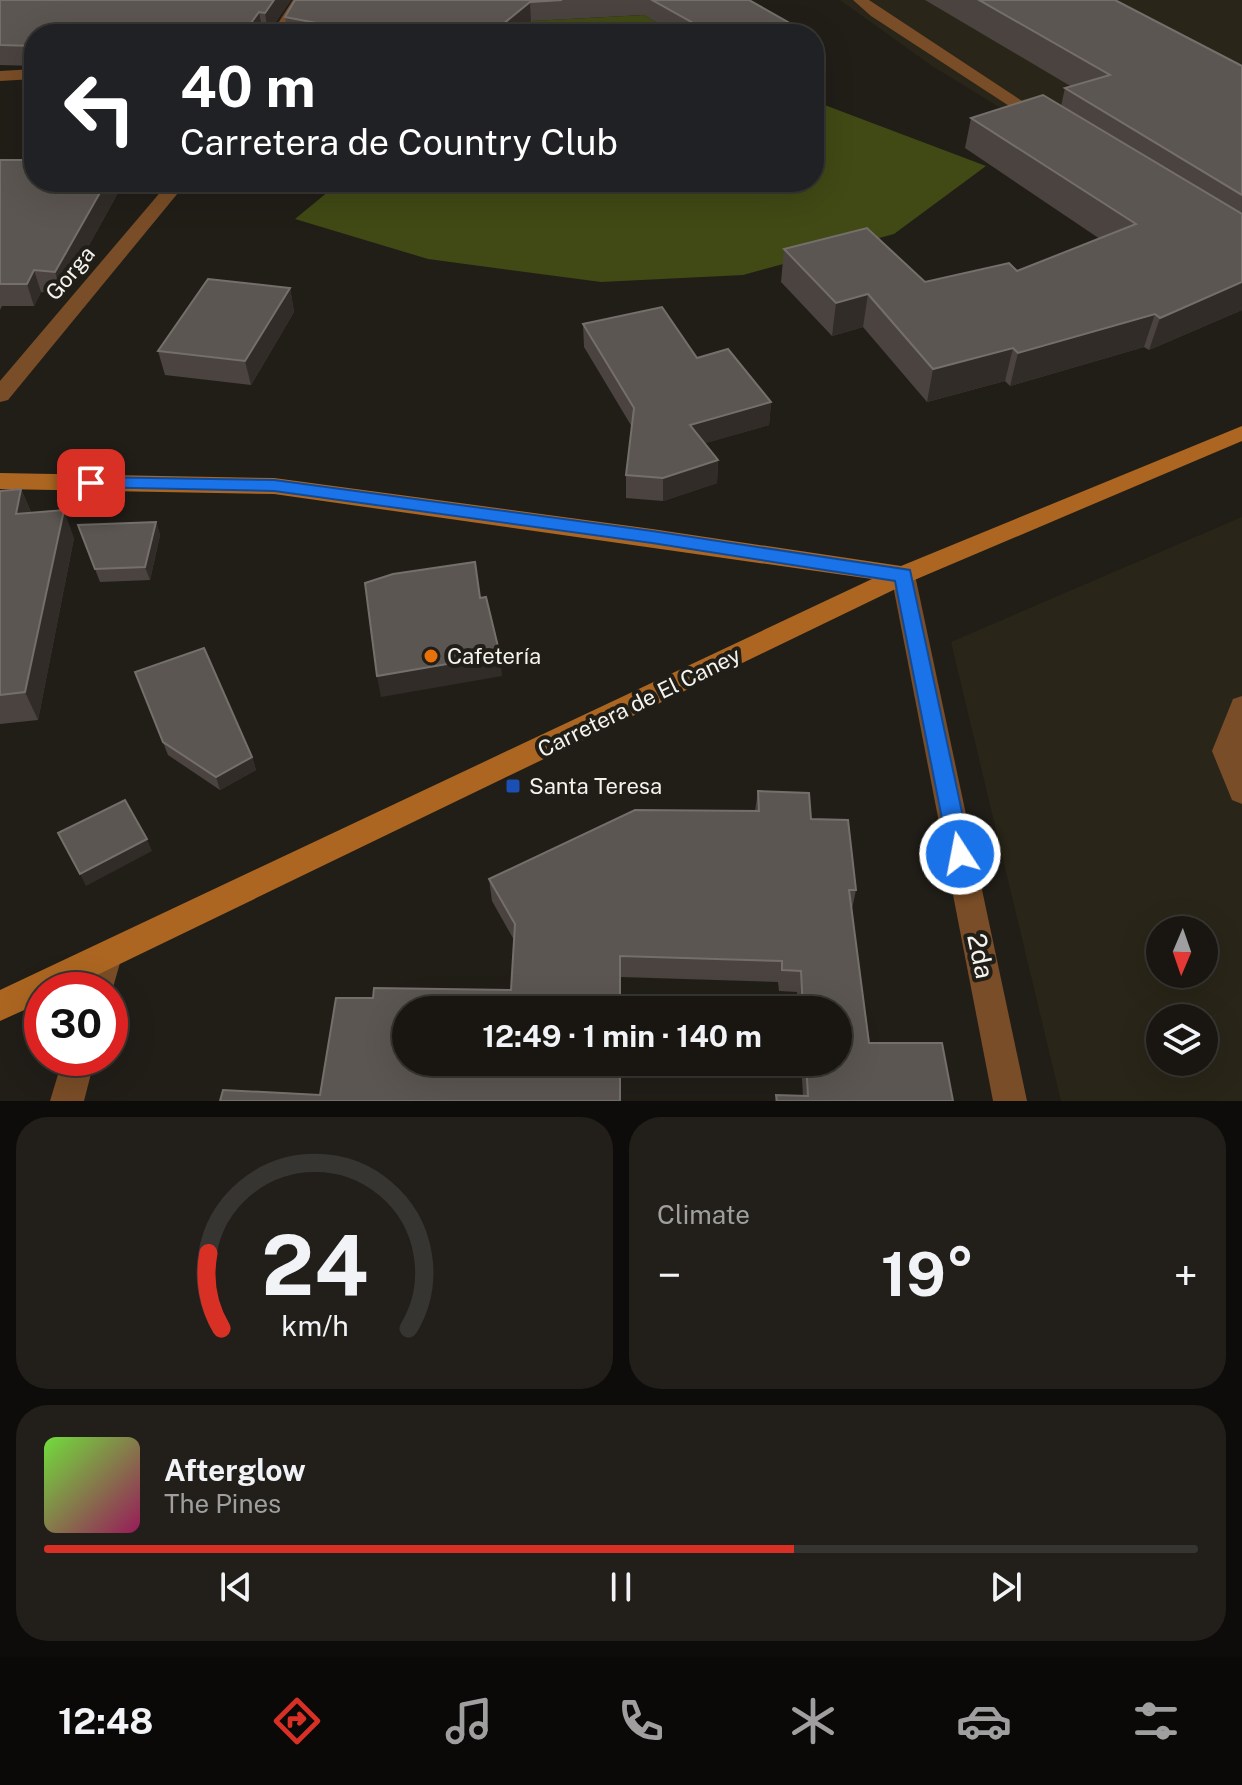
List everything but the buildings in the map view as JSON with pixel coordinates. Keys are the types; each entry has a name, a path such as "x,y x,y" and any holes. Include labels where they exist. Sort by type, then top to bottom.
{"main road":[{"name":"Carretera de El Caney","path":"0,1006 903,575 1242,433"},
{"path":"0,481 274,486 652,537 903,575"}],"street":[{"path":"285,24 300,0"},
{"path":"860,0 1060,131"},
{"path":"0,76 24,75"},
{"name":"Gorga","path":"0,395 170,192"},
{"name":"2da","path":"903,575 1010,1101"},
{"path":"1242,706 1226,751 1242,792"},
{"path":"103,972 107,956"},
{"path":"67,1101 74,1076"}],"shaded area":[{"path":"840,0 1242,0 1242,255 932,66"},
{"path":"1242,517 1242,1101 1061,1101 951,642"}],"green space":[{"path":"644,15 660,24 528,24 531,21"},
{"path":"824,105 986,166 894,234 743,275 601,282 428,259 295,219 328,192 824,192"}],"place":[{"name":"Cafetería","path":"431,656"},
{"name":"Santa Teresa","path":"513,786"}],"route":[{"path":"91,483 274,486 652,537 903,575 960,854"}]}
